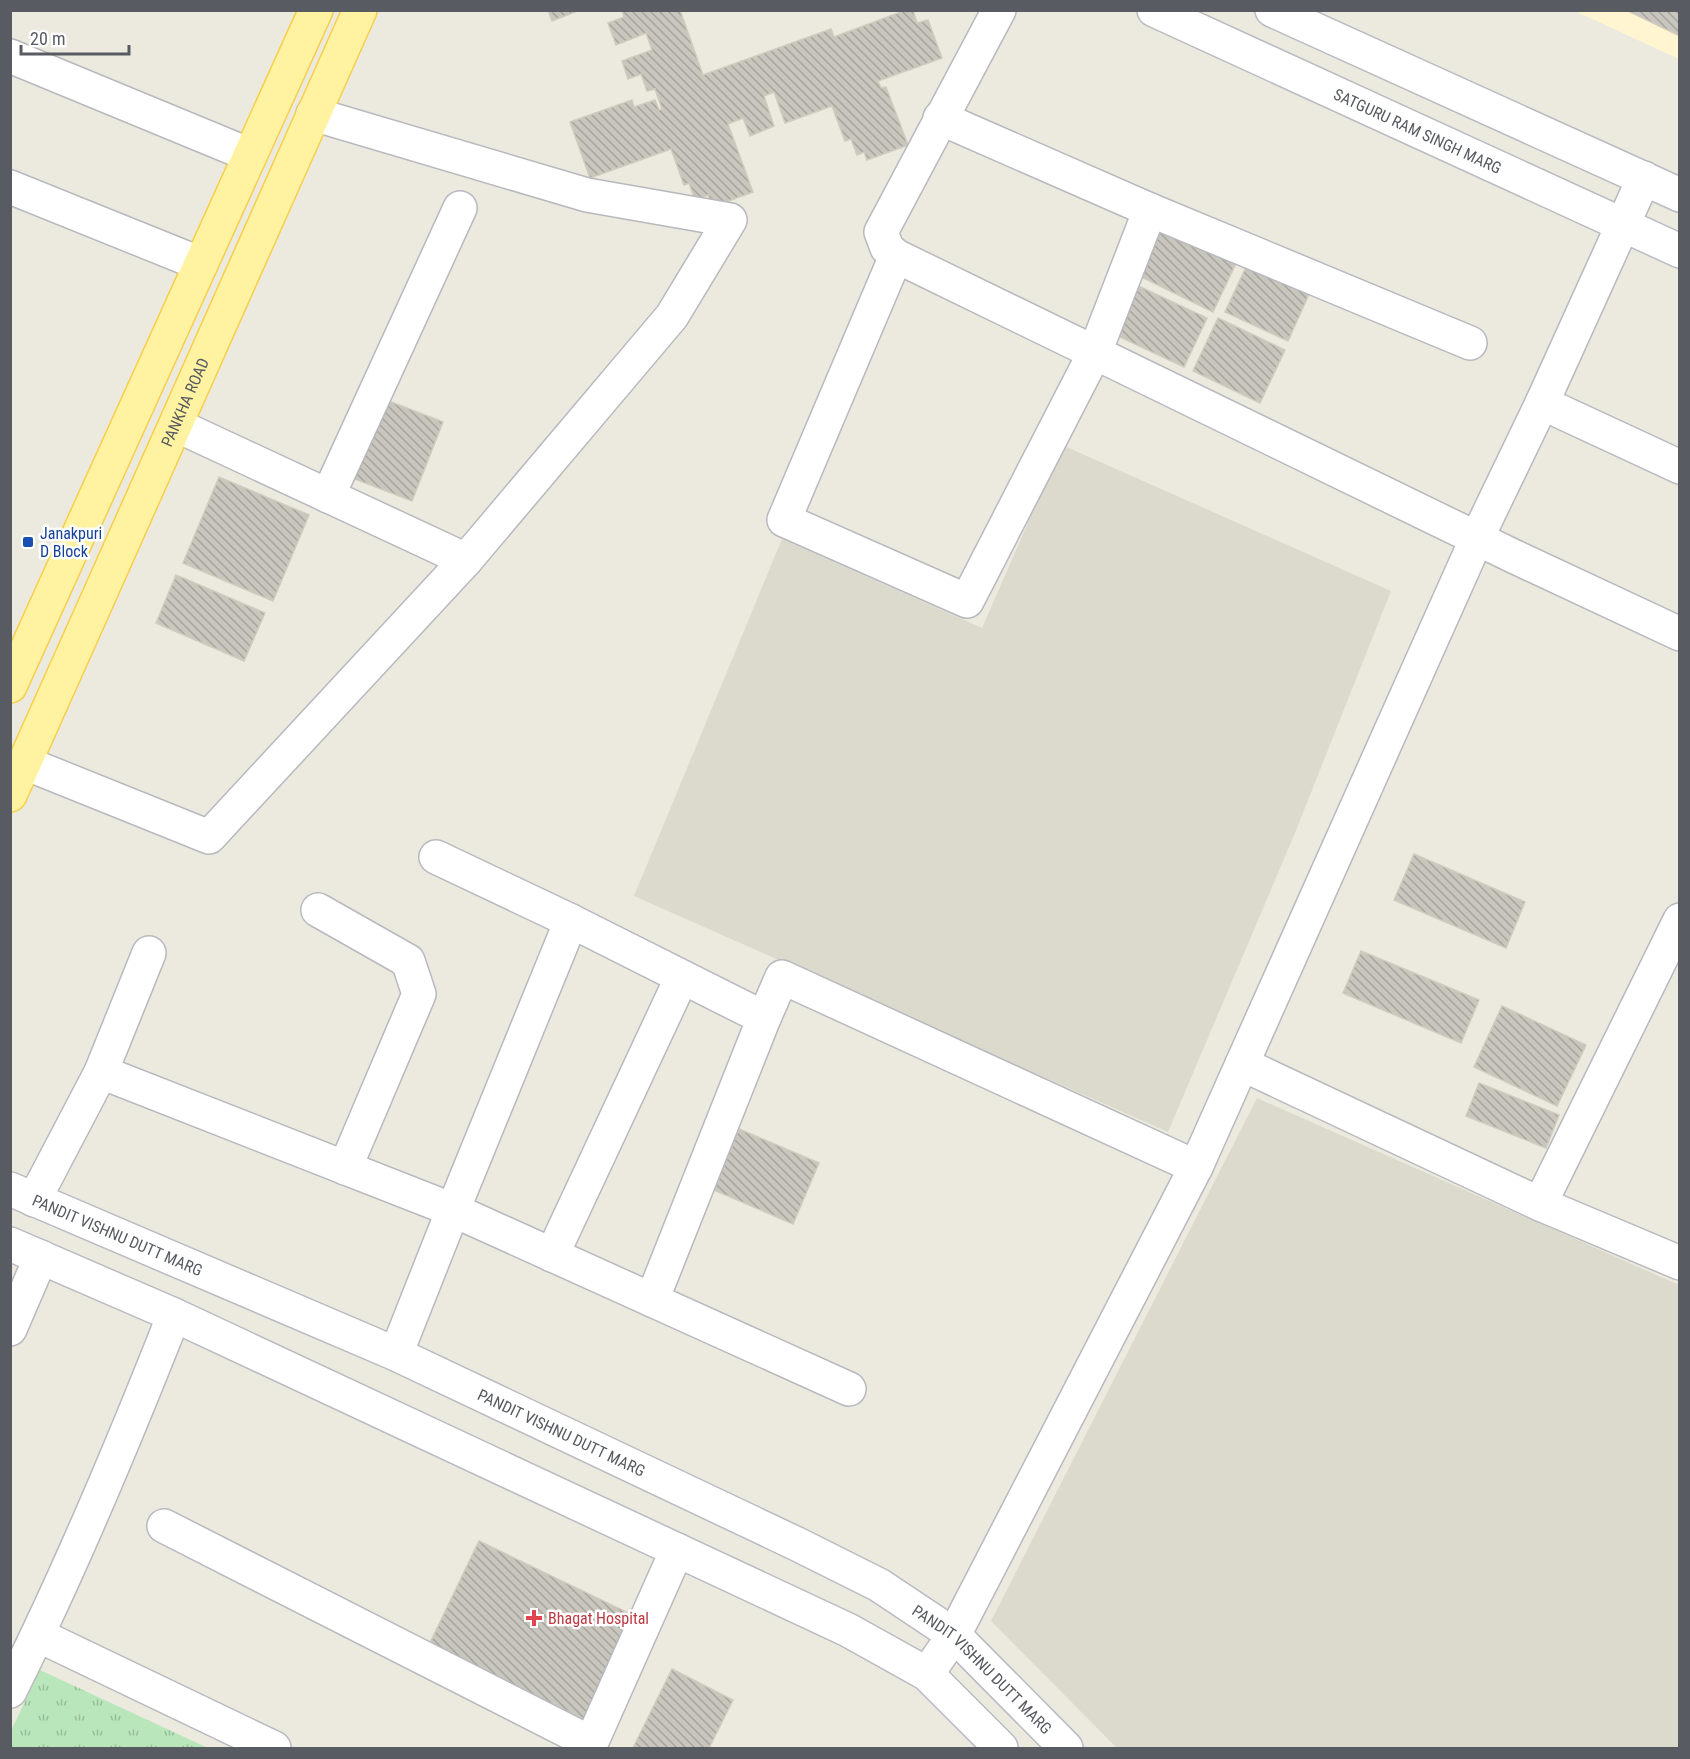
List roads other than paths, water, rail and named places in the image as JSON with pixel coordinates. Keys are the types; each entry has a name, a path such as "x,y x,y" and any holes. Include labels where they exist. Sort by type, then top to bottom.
{"main road":[{"path":"10,686 316,10"},
{"name":"PANKHA ROAD","path":"10,795 360,10"}],"street":[{"path":"999,10 881,232 887,248 896,256 1680,634"},
{"name":"SATGURU RAM SINGH MARG","path":"1154,10 1680,251"},
{"path":"1272,10 1680,195"},
{"path":"10,56 250,155"},
{"path":"25,763 209,837 466,560 672,316 730,220 587,195 313,114"},
{"path":"940,118 1150,210 1470,343"},
{"path":"927,1674 954,1635 1196,1167 1477,538 1542,403 1644,178"},
{"path":"10,187 201,264"},
{"path":"328,496 460,208"},
{"path":"896,256 784,520 967,601 1095,352 1150,210"},
{"path":"1542,403 1680,466"},
{"path":"176,425 466,560"},
{"path":"436,857 571,921 764,1018"},
{"path":"318,910 408,961 419,994 345,1168"},
{"path":"1540,1204 1680,920"},
{"path":"396,1354 571,921"},
{"path":"22,1194 101,1072 149,952"},
{"path":"552,1255 682,977"},
{"path":"652,1300 782,977 1196,1167"},
{"path":"1242,1064 1540,1204 1680,1263"},
{"path":"101,1072 453,1210 849,1389"},
{"name":"PANDIT VISHNU DUTT MARG","path":"22,1194 396,1354 879,1585 954,1635 1066,1749"},
{"path":"10,1244 174,1315 848,1630 927,1674 1001,1749"},
{"path":"10,1329 41,1257"},
{"path":"10,1691 38,1635 140,1400 174,1315"},
{"path":"164,1526 590,1746 677,1550"},
{"path":"38,1635 274,1749"}],"place":[{"name":"Janakpuri D Block","path":"28,542"},
{"name":"Bhagat Hospital","path":"534,1618"}]}
